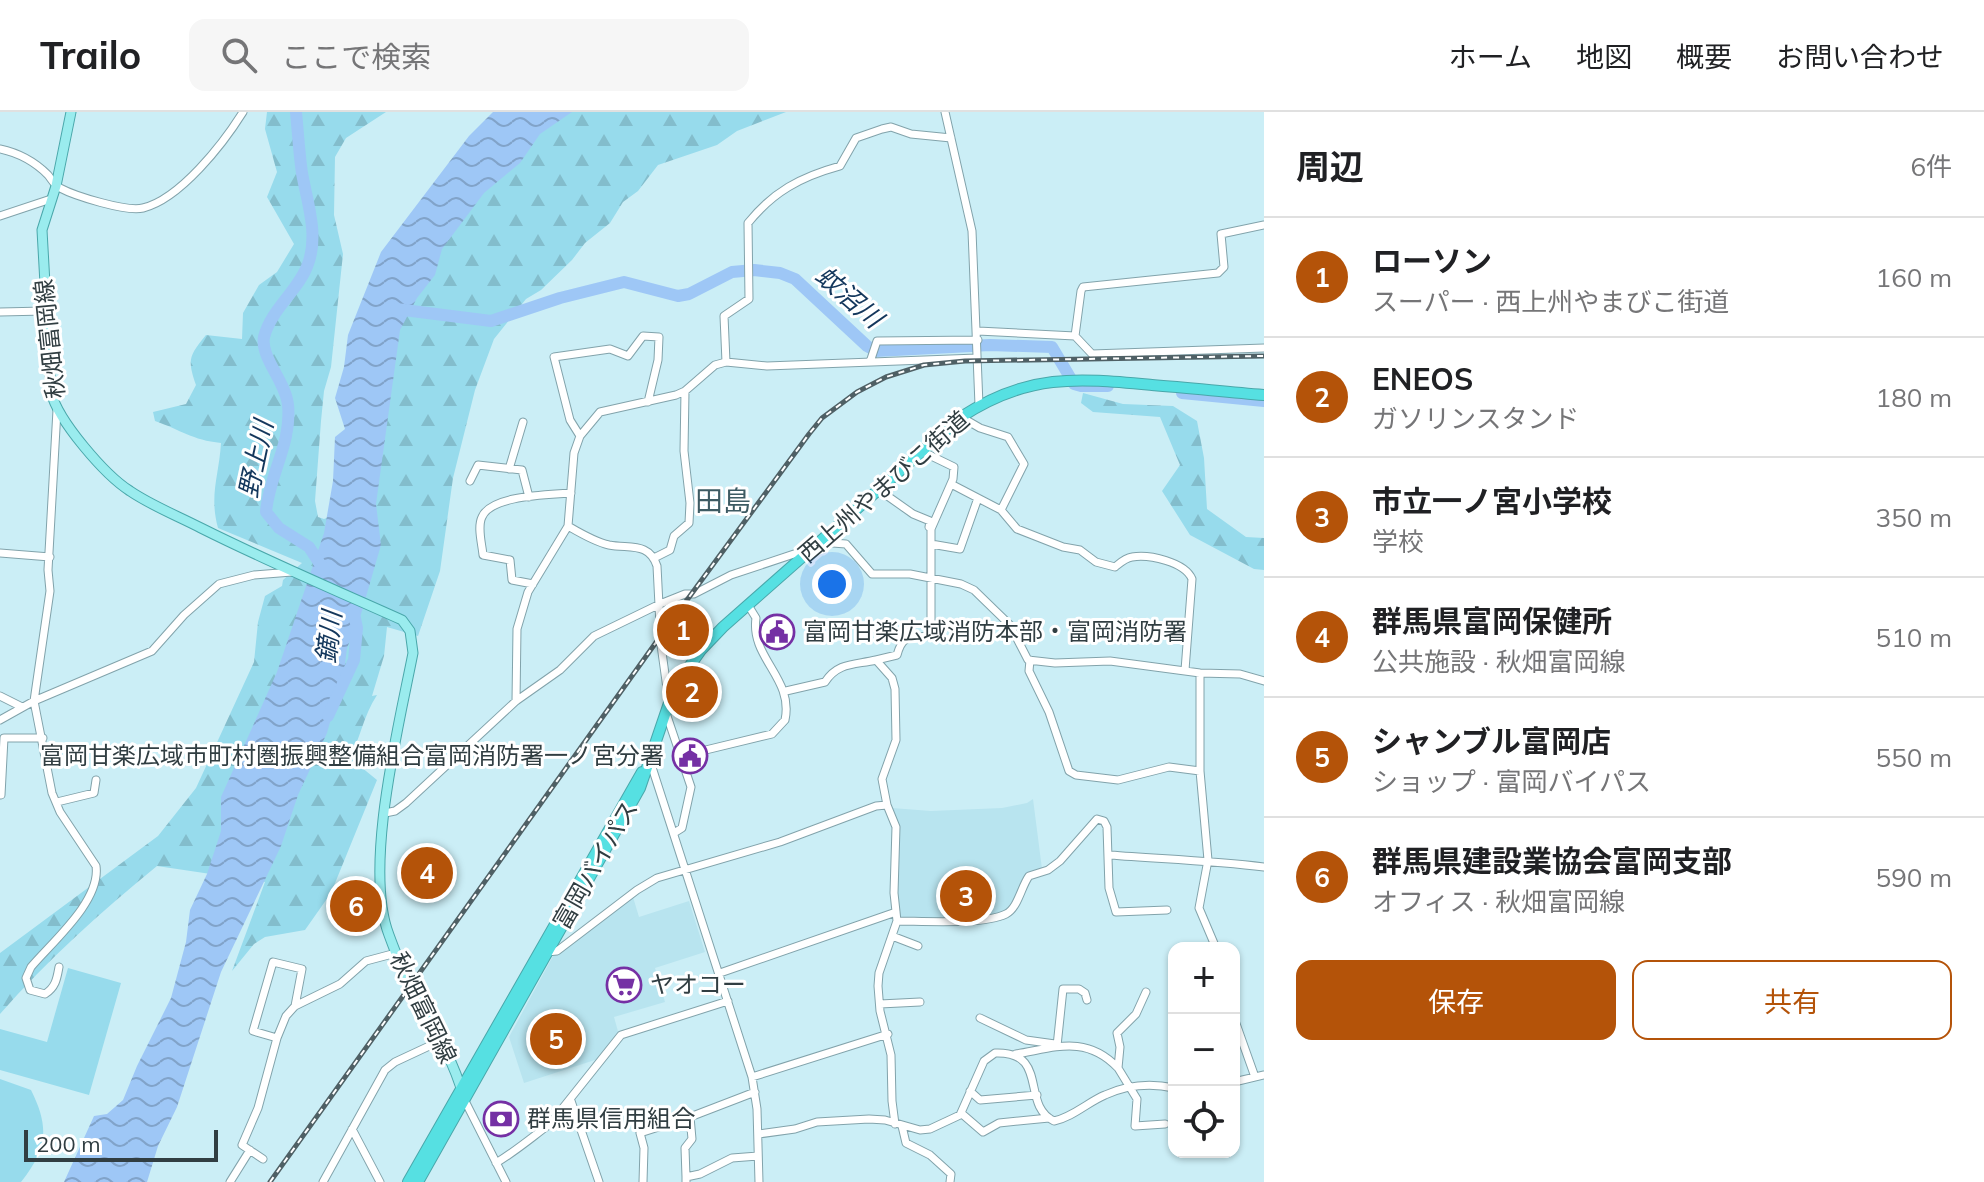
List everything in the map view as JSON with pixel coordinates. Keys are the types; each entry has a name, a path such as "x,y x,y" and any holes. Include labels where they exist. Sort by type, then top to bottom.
{"highway":[{"name":"西上州やまびこ街道","path":"650,760 667,708 701,650 961,417 979,405 1036,383 1064,379 1264,395"},
{"name":"富岡バイパス","path":"408,1182 547,952 640,788 650,760"},
{"name":"富岡バイパス","path":"418,1182 463,1093 633,785 650,760"}],"main road":[{"name":"秋畑富岡線","path":"71,112 56,186 42,230 51,392 57,410 109,472 130,491 402,620 413,642 385,813 379,887 382,914 410,987 440,1041 463,1093"}],"street":[{"path":"0,149 36,164 56,186 134,209 153,204 179,188 243,112"},
{"path":"945,112 972,231 979,405"},
{"path":"726,362 724,316 749,299 748,223 765,208 769,198 806,177 840,166 852,142 863,135 891,127 911,134 951,138"},
{"path":"0,216 51,199"},
{"path":"1075,336 1083,287 1218,273 1224,267 1221,234 1264,225"},
{"path":"0,312 45,311"},
{"path":"580,436 570,420 554,357 610,349 628,356 643,336 659,337 658,360 648,402"},
{"path":"871,360 877,341 978,336 1075,336 1092,354 1264,348"},
{"path":"516,701 517,629 533,584 568,526 574,453 580,436 600,412 685,391 715,365 726,362 767,366 977,358"},
{"path":"654,558 670,550 674,536 689,523 684,451 685,391"},
{"path":"57,410 50,591 34,701 52,793 60,812 96,866 97,875 90,899 31,967 26,978 30,990 45,994 51,990 56,983 59,967"},
{"path":"961,417 980,428 1008,437 1024,464 1001,510"},
{"path":"509,469 523,422"},
{"path":"786,691 825,682 831,672 841,666 897,655 905,638 931,636 931,532 951,484 954,467 923,452"},
{"path":"470,481 478,465 522,470 529,497"},
{"path":"951,484 1001,510 1017,529 1063,547 1080,550 1109,567 1135,556 1167,562 1191,574 1185,670"},
{"path":"879,490 913,514 930,521 928,530 931,532"},
{"path":"533,584 512,580 510,560 483,555 482,515 494,503 571,493"},
{"path":"931,544 960,549 978,498"},
{"path":"568,526 607,545 643,548 654,558 667,708 691,787 682,828 674,833"},
{"path":"385,813 395,811 406,803 516,701 560,670 594,636 660,604 685,594 694,594 731,575 816,545 846,544 872,574 910,574 961,584 974,590 1010,625 1022,653 1030,660 1055,663 1110,661 1200,673 1240,674 1264,681"},
{"path":"0,553 50,557"},
{"path":"0,720 34,701 152,651 184,615 219,584 254,575 294,571"},
{"path":"681,756 772,734 785,720 786,691 765,660 755,626 756,618 748,605"},
{"path":"876,660 892,678 895,689 896,740 882,779 887,805 896,827 896,917 879,973 880,1004 888,1034 899,1125 906,1143 930,1155 951,1174 950,1182"},
{"path":"1030,660 1029,671 1049,712 1069,771 1076,775 1118,780 1169,767 1200,771"},
{"path":"1200,673 1200,771 1208,860 1199,908 1213,942"},
{"path":"0,696 22,707"},
{"path":"1,795 4,738 43,738"},
{"path":"650,760 752,1077 759,1134 759,1182"},
{"path":"57,802 94,793 96,780"},
{"path":"547,952 557,951 657,878 780,842 876,806 887,805"},
{"path":"720,973 896,917 975,920 1005,914 1013,908 1029,876 1048,870 1060,861 1096,819 1106,824 1106,852 1110,855 1208,860 1264,867"},
{"path":"1110,855 1109,888 1116,912 1167,910"},
{"path":"892,936 918,946"},
{"path":"263,1159 242,1145 258,1108 286,1016 295,1006 340,984 366,961 396,953"},
{"path":"277,1038 253,1031 273,962 302,969 295,1006"},
{"path":"1057,1045 1063,989 1079,989 1085,993 1087,1000"},
{"path":"1118,1068 1120,1047 1117,1033 1136,1014 1146,992"},
{"path":"496,1163 523,1148 550,1124 621,1035 728,1001"},
{"path":"880,1004 920,1002"},
{"path":"980,1018 1039,1049"},
{"path":"1240,1031 1260,1076 1240,1081"},
{"path":"752,1077 888,1034"},
{"path":"1026,1040 1077,1045 1102,1056 1118,1068 1137,1099 1135,1126 1165,1124"},
{"path":"323,1182 385,1070 395,1062 440,1041"},
{"path":"759,1134 817,1122 869,1119 930,1129 961,1113 989,1056 1057,1045"},
{"path":"1016,1054 1026,1064 1041,1107 1054,1121 1065,1118 1106,1094 1131,1087 1168,1087"},
{"path":"970,1091 980,1100 1037,1095"},
{"path":"645,1182 644,1148 640,1133 755,1092"},
{"path":"463,1093 506,1182"},
{"path":"571,1101 599,1182"},
{"path":"961,1113 983,1132 999,1123 1049,1118"},
{"path":"690,1117 692,1139 685,1148 686,1179 732,1158 758,1156"},
{"path":"352,1129 380,1182"},
{"path":"230,1182 250,1150"},
{"path":"706,1171 709,1182"}],"shaded area":[{"path":"1033,799 1042,869 1025,875 1010,906 1003,912 974,917 902,918 898,915 896,892 900,841 892,808 931,811 1002,808"},
{"path":"348,884 368,893 375,892 377,912 344,916 340,898"},
{"path":"633,897 639,917 689,901 705,952 655,968 665,1002 614,1017 619,1035 598,1059 524,1083 509,1037 553,956"}],"green space":[{"path":"267,112 386,112 346,138 335,157 334,215 343,254 331,367 324,391 315,501 318,517 324,519 329,517 358,359 544,112 786,112 737,131 717,145 658,165 638,191 623,202 610,223 585,243 541,290 526,299 494,339 475,390 453,478 440,571 418,636 387,627 384,656 372,696 377,695 350,758 377,780 331,893 305,930 265,937 254,944 232,971 265,882 157,866 76,937 0,1014 0,953 158,836 196,788 254,662 258,622 265,596 282,586 283,580 302,563 218,528 214,495 221,443 194,437 155,421 153,412 186,404 196,385 191,358 206,335 242,339 243,313 259,285 277,272 294,244 267,197 277,172 265,129"},
{"path":"1083,393 1123,404 1173,406 1197,421 1204,458 1207,509 1246,537 1264,538 1264,570 1254,569 1190,535 1162,491 1180,465 1160,417 1093,412 1081,403"},
{"path":"68,968 121,983 89,1095 0,1070 0,1029 47,1042"},
{"path":"0,1079 31,1090 41,1116 41,1148 21,1182 0,1182"}],"water":[{"path":"493,112 572,112 540,134 520,163 484,193 442,249 435,275 417,298 400,330 376,504 381,545 361,614 347,648 344,672 327,733 298,795 281,846 221,972 177,1107 158,1146 147,1182 64,1182 94,1116 107,1114 123,1100 171,998 186,942 190,910 207,874 221,831 221,797 277,672 324,533 333,481 335,437 345,429 335,398 344,367 348,335 381,252 469,136"}],"waterway":[{"name":"野上川","path":"296,112 312,241 304,273 273,317 264,337 266,353 283,387 288,405 287,433 266,512 279,528 309,547 324,570"},
{"name":"蚊沼川","path":"396,309 491,321 560,298 624,282 678,296 689,294 732,272 754,270 780,273 795,279 876,351 990,345 1052,347 1074,384 1108,386"},
{"name":"蚊沼川","path":"1182,393 1264,401"},
{"name":"鏑川","path":"328,716 354,660 357,628 353,609"}],"railway":[{"path":"270,1182 662,634 822,418 857,392 886,377 924,365 965,361 1264,356"}],"place":[{"name":"ローソン","path":"683,630"},
{"name":"富岡甘楽広域消防本部・富岡消防署","path":"777,632"},
{"name":"ENEOS","path":"692,692"},
{"name":"富岡甘楽広域市町村圏振興整備組合富岡消防署一ノ宮分署","path":"690,756"},
{"name":"群馬県富岡保健所","path":"427,873"},
{"name":"市立一ノ宮小学校","path":"966,896"},
{"name":"群馬県建設業協会富岡支部","path":"356,906"},
{"name":"ヤオコー","path":"624,985"},
{"name":"シャンブル富岡店","path":"556,1039"},
{"name":"群馬県信用組合","path":"501,1119"}],"district":[{"name":"田島","path":"723,501"}]}
